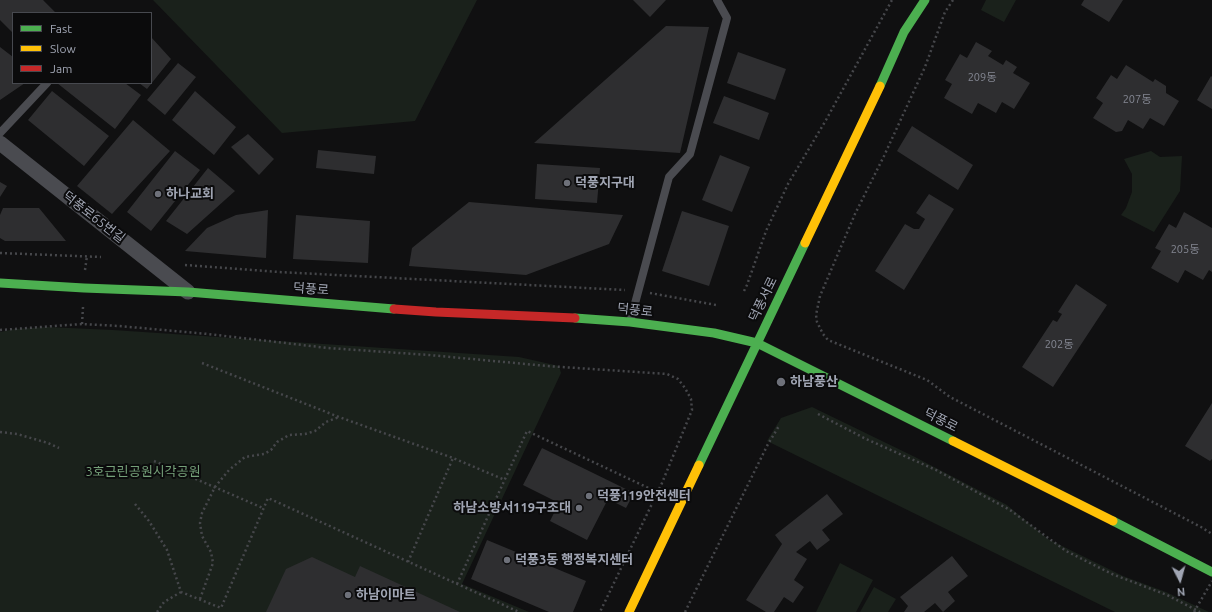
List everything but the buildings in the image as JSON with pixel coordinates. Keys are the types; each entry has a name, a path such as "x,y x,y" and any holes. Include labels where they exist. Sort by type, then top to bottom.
{"main road":[{"name":"덕풍서로","path":"628,612 904,32 925,0"},
{"name":"덕풍로","path":"1,280 84,288 188,292 436,312 630,322 714,333 757,343 1212,572"}],"street":[{"name":"덕풍로65번길","path":"0,143 188,292"}],"lane":[{"path":"630,322 669,177 690,154 692,148 727,18 717,0"},
{"path":"0,133 46,84"}],"path":[{"path":"744,291 766,231 788,184 826,120 892,0"},
{"path":"953,0 945,12 925,68 855,214 820,296 816,315 823,334 828,340 927,380 950,397 1212,534"},
{"path":"0,253 101,257"},
{"path":"185,265 638,291 716,305"},
{"path":"0,330 82,324 119,326 208,334 328,348 429,355 547,366 667,374 678,379 691,398 692,410 657,492 600,612"},
{"path":"202,363 340,417 453,458 505,480"},
{"path":"818,414 866,439 936,470 1003,506 1066,551 1112,574 1167,595 1200,612"},
{"path":"200,600 214,563 211,552 202,536 200,523 202,513 215,487 228,470 245,458 264,454 271,450 277,442 289,435 305,434 315,431 326,422 340,417"},
{"path":"685,612 768,444 779,426"},
{"path":"457,584 527,431 657,492"},
{"path":"0,432 17,434 48,443 59,448"},
{"path":"408,562 453,458"},
{"path":"154,460 263,508"},
{"path":"135,504 150,521 167,550 181,592 221,608 268,498 519,612"},
{"path":"1194,612 1212,581"},
{"path":"157,612 164,602 181,592"}],"green space":[{"path":"153,0 477,0 415,121 282,133"},
{"path":"986,0 1016,0 1004,22 981,10"},
{"path":"1151,151 1160,157 1182,156 1180,191 1154,232 1121,215 1126,208 1132,192 1132,174 1124,159"},
{"name":"3호근린공원시각공원","path":"47,327 519,357 559,366 561,373 462,584 529,612 0,612 0,332 15,329"},
{"path":"812,407 915,457 1007,505 1048,539 1123,576 1166,592 1209,612 1115,612 767,441 781,418"},
{"path":"840,563 873,580 856,612 816,612"},
{"path":"874,587 896,599 888,612 860,612"}],"traffic: fast":[{"path":"880,86 904,32 925,0"},
{"path":"699,465 805,243"},
{"path":"0,283 188,292 394,309"},
{"path":"575,318 630,322 714,333 757,343 953,441"},
{"path":"1113,521 1212,572"}],"traffic: slow":[{"path":"805,243 880,86"},
{"path":"953,441 1113,521"},
{"path":"629,612 699,465"}],"traffic: jam":[{"path":"394,309 575,318"}],"place":[{"name":"덕풍지구대","path":"567,183"},
{"name":"하나교회","path":"158,194"},
{"name":"하남풍산","path":"781,382"},
{"name":"덕풍119안전센터","path":"589,496"},
{"name":"하남소방서119구조대","path":"579,508"},
{"name":"덕풍3동 행정복지센터","path":"507,560"},
{"name":"하남이마트","path":"348,595"}]}
